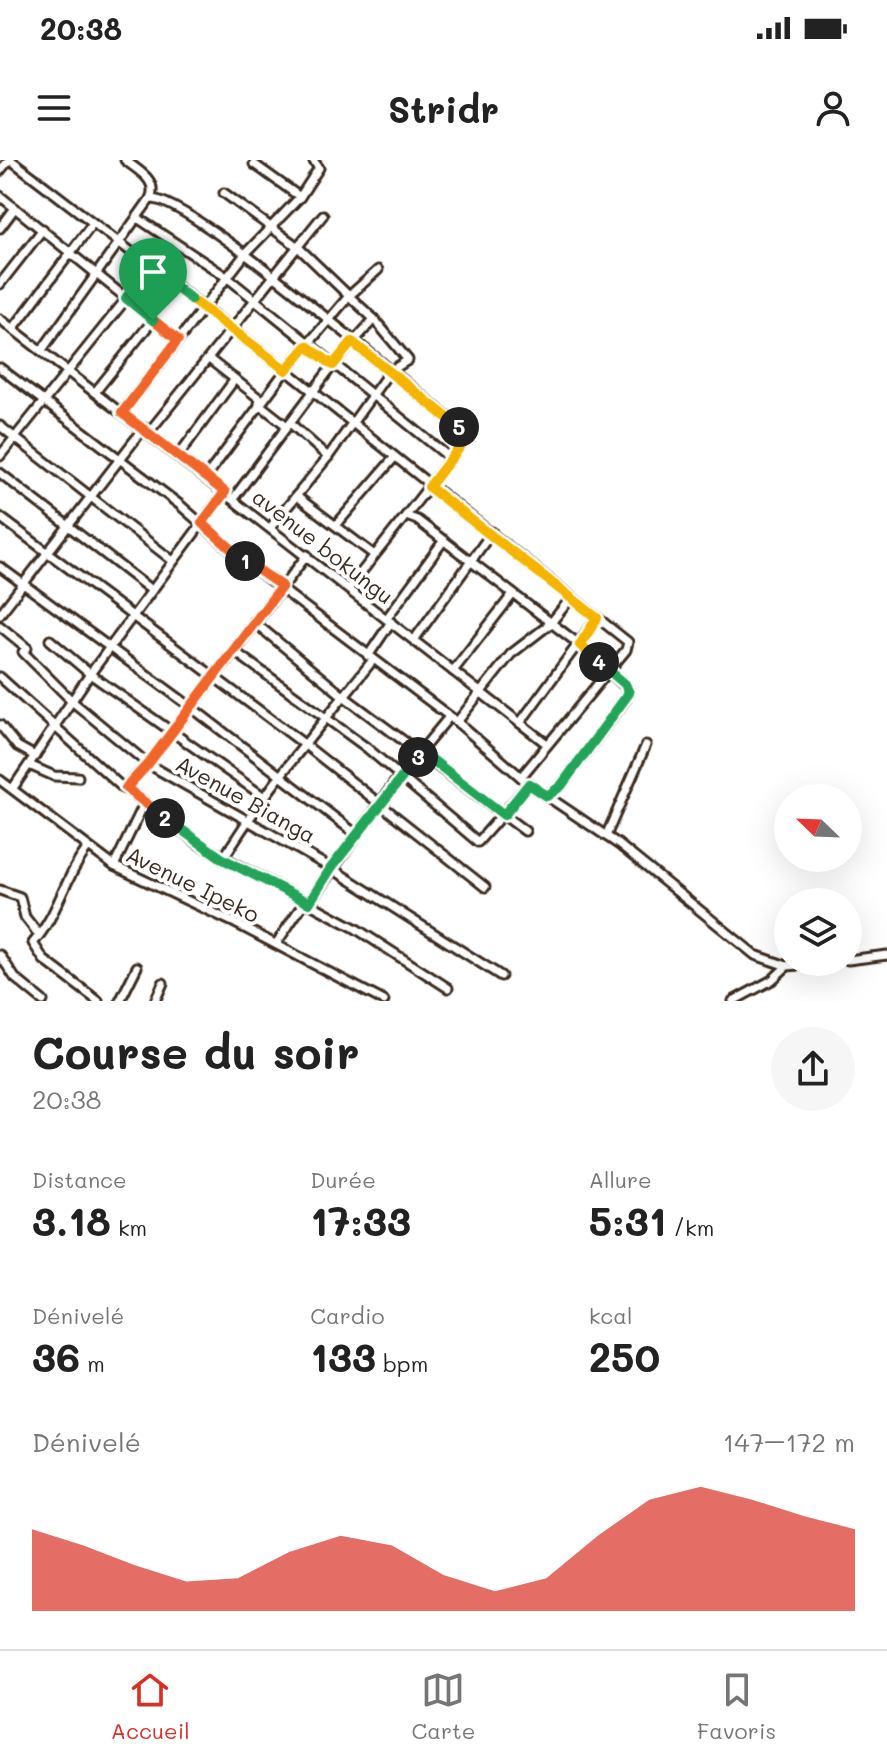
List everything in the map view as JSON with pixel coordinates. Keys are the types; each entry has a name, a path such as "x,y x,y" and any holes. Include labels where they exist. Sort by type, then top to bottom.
{"street":[{"path":"0,171 10,160 286,370 393,459 492,532 628,642 626,650 521,777"},
{"path":"42,350 139,219 150,199 153,192 150,182 125,160"},
{"path":"122,413 246,253 300,197 319,168 313,160"},
{"path":"254,164 300,197"},
{"path":"224,193 298,247 374,319 408,358 389,372 328,457 270,528"},
{"path":"0,196 178,340"},
{"path":"150,199 175,205 246,253 389,372 470,434 349,588"},
{"path":"0,228 15,208"},
{"path":"0,614 121,459 209,359 323,215"},
{"path":"139,219 228,278 307,346 450,458"},
{"path":"13,329 93,223"},
{"path":"0,284 43,229"},
{"path":"0,456 151,268"},
{"path":"206,477 286,370 349,296 378,270"},
{"name":"avenue bokungu","path":"0,319 147,430 547,744"},
{"path":"233,499 312,391 374,319"},
{"path":"96,391 153,320"},
{"path":"209,359 260,399 259,404"},
{"path":"0,368 121,459 202,523 238,556 282,586 370,658 457,722 529,784 606,836 755,955 774,962"},
{"path":"178,456 235,379"},
{"path":"259,404 328,457"},
{"path":"0,426 173,561"},
{"path":"337,524 393,459"},
{"path":"0,473 151,590"},
{"path":"13,788 90,674 225,492"},
{"path":"296,496 373,554"},
{"path":"406,516 444,540 580,645 625,684 629,693 626,699 561,786 547,796"},
{"path":"0,517 304,744 485,887"},
{"path":"414,640 492,532"},
{"path":"223,859 263,796 370,658 389,620 444,540"},
{"path":"0,677 119,789 126,788 148,764 307,555"},
{"path":"0,567 111,647 356,834"},
{"path":"453,671 513,594"},
{"path":"457,722 511,654 550,624 571,598"},
{"path":"520,723 597,618"},
{"path":"254,622 342,695 525,831"},
{"name":"Avenue Bianga","path":"0,626 27,648 23,652 73,702 148,764 331,868 501,976"},
{"path":"50,640 90,674 263,796"},
{"path":"234,651 323,719 367,748 478,842 529,784"},
{"path":"276,944 356,834 449,717"},
{"path":"0,725 17,746 35,756"},
{"path":"606,836 646,745"},
{"path":"29,765 54,776 78,777"},
{"name":"Avenue Ipeko","path":"0,780 87,849 114,866 276,944 384,1001"},
{"path":"126,788 223,859 307,902 448,988"},
{"path":"114,866 145,802"},
{"path":"87,849 70,871 60,902 33,943 44,960 98,1001"},
{"path":"0,890 20,897 25,917 39,935"},
{"path":"0,955 15,978 43,1001"},
{"path":"862,958 887,955"},
{"path":"120,1001 137,967"},
{"path":"733,1001 776,976"},
{"path":"155,1001 163,983"}],"route":[{"path":"151,268 286,370 307,346 333,365 352,342 470,434 429,487 492,532 597,618 580,645 628,689 626,699 561,786 547,796 529,784 504,815 422,752 395,782 309,903 199,844 126,788 148,764 282,586 238,556 202,523 225,492 122,413 178,340 153,320 126,298 151,268"}]}
